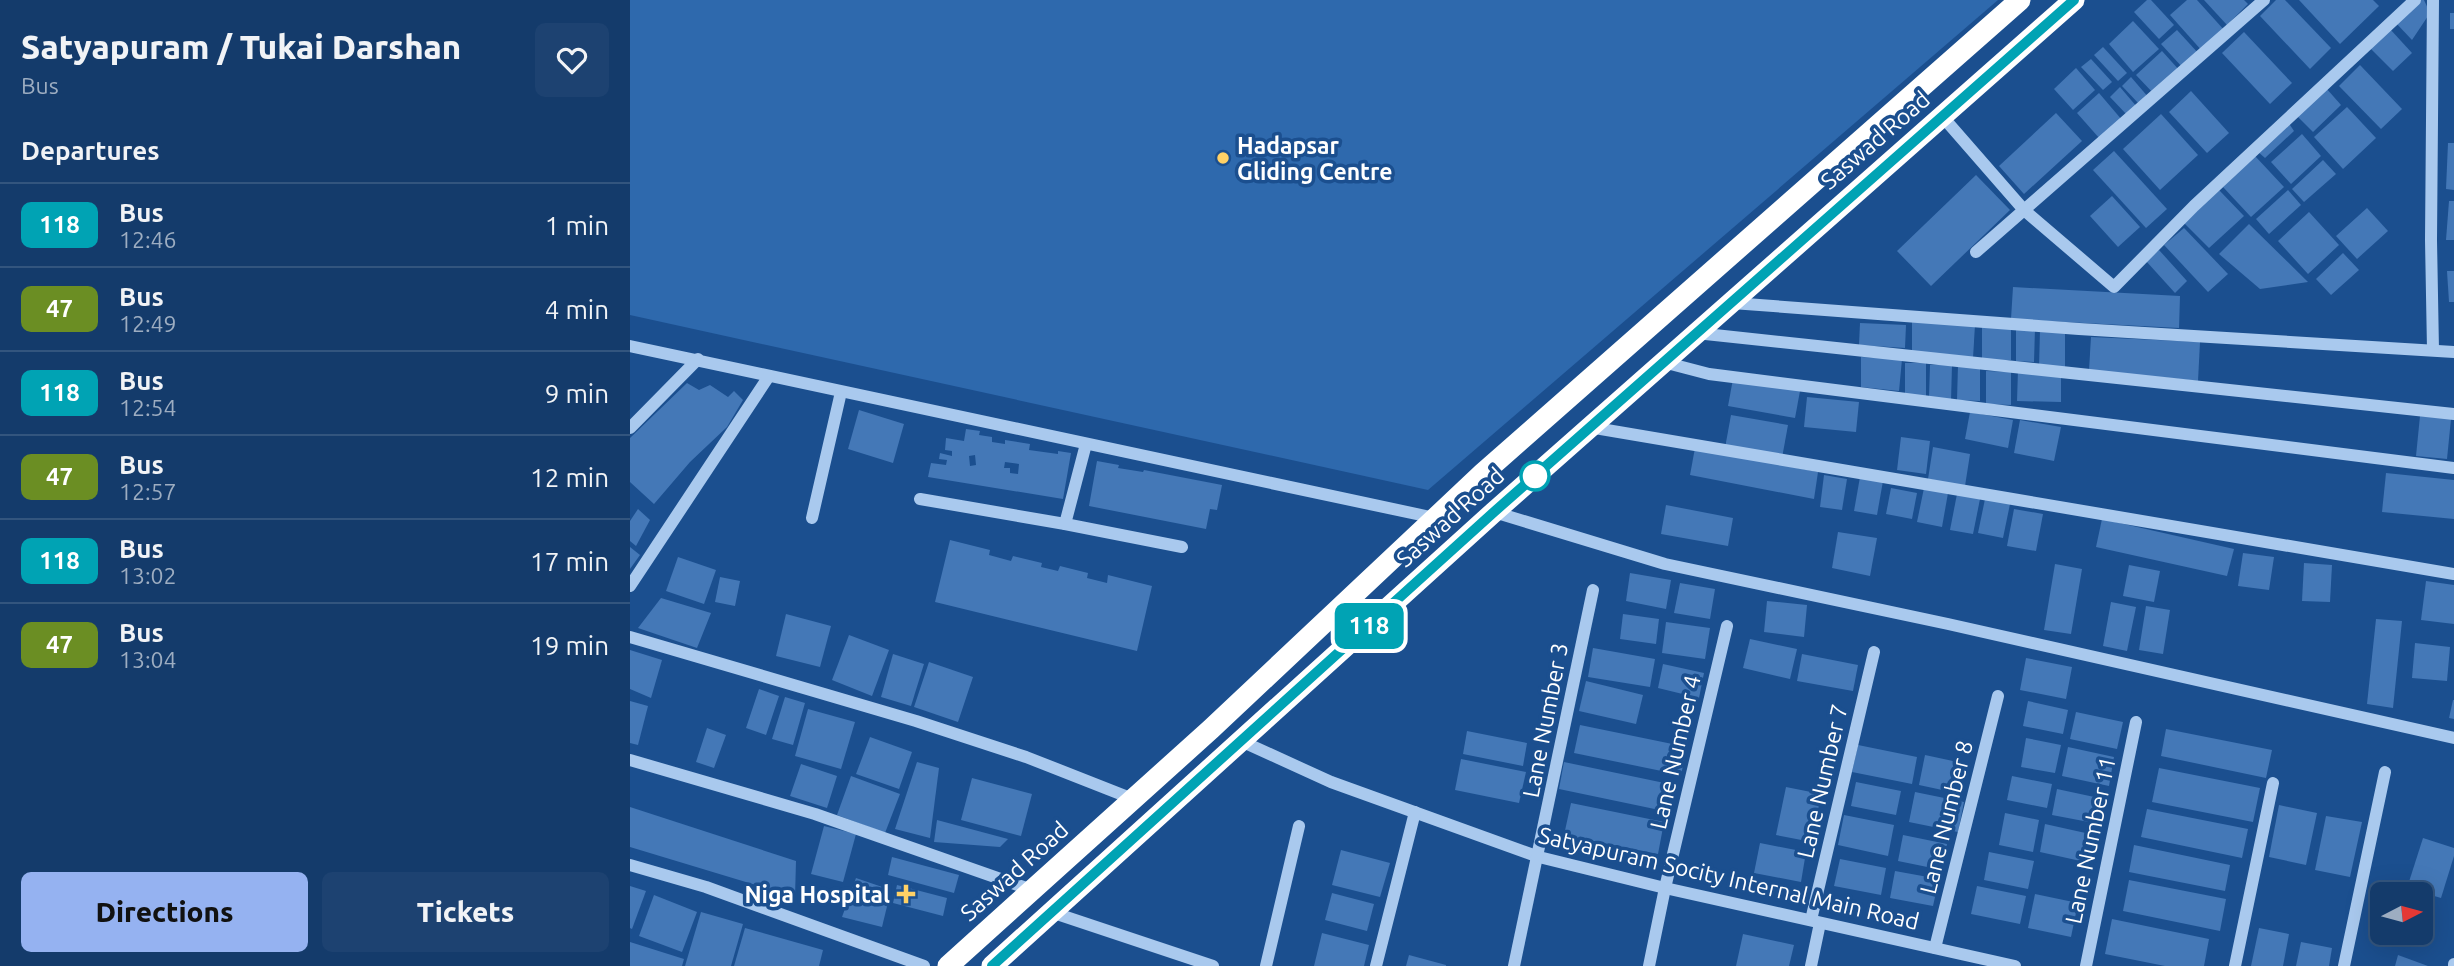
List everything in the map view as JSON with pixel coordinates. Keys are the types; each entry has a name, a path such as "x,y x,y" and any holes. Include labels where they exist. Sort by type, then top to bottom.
{"highway":[{"name":"Saswad Road","path":"948,966 1133,799 1482,474 2020,0"},
{"name":"Saswad Road","path":"992,966 1589,427 2074,0"}],"street":[{"path":"1976,252 2264,0"},
{"path":"1942,117 2024,210 2114,287 2194,206 2415,0"},
{"path":"2433,0 2433,350"},
{"path":"1731,303 2079,329 2454,352"},
{"path":"1696,333 2454,414"},
{"path":"630,346 1435,518"},
{"path":"630,428 698,359"},
{"path":"1663,362 1709,374 2454,468"},
{"path":"630,586 769,376"},
{"path":"812,518 841,392"},
{"path":"1589,427 2454,575"},
{"path":"1065,524 1086,444"},
{"path":"920,499 1182,547"},
{"path":"1494,512 1665,564 1961,627 2454,738"},
{"name":"Lane Number 3","path":"1514,966 1539,857 1592,590"},
{"name":"Lane Number 4","path":"1649,966 1727,626"},
{"path":"630,637 916,721 1026,757 1133,799"},
{"name":"Lane Number 7","path":"1811,966 1815,921 1874,652"},
{"name":"Lane Number 8","path":"1935,948 1998,696"},
{"name":"Lane Number 11","path":"2086,966 2136,722"},
{"name":"Satyapuram Socity Internal Main Road","path":"1241,741 1331,782 1539,857 1935,948 1956,960 2015,966"},
{"path":"630,760 816,814 1032,890"},
{"path":"2344,966 2385,772"},
{"path":"2235,966 2273,782"},
{"path":"1376,966 1415,813"},
{"path":"1266,966 1298,826"},
{"path":"630,865 706,887 924,966"},
{"path":"1051,912 1213,966"}],"shaded area":[{"name":"Hadapsar Gliding Centre","path":"630,0 1998,0 1428,490 630,315"}],"building":[{"path":"2147,0 2151,0 2174,25 2159,39 2134,12"},
{"path":"2187,0 2197,0 2225,31 2203,52 2170,15"},
{"path":"2204,0 2244,0 2248,4 2227,25"},
{"path":"2276,0 2285,0 2331,48 2310,69 2260,16"},
{"path":"2299,0 2373,0 2379,6 2340,44"},
{"path":"2424,0 2430,13 2412,40 2396,23"},
{"path":"2450,13 2454,13 2454,29 2450,29"},
{"path":"2133,21 2159,49 2133,72 2109,44"},
{"path":"2390,29 2412,53 2393,71 2370,48"},
{"path":"2177,30 2199,54 2183,68 2161,44"},
{"path":"2244,32 2292,83 2270,104 2222,53"},
{"path":"2103,47 2127,73 2118,81 2094,55"},
{"path":"2162,51 2180,71 2154,94 2136,75"},
{"path":"2091,59 2112,82 2103,90 2081,67"},
{"path":"2360,65 2402,109 2381,129 2339,86"},
{"path":"2076,68 2095,90 2073,110 2054,89"},
{"path":"2131,77 2149,98 2140,105 2122,86"},
{"path":"2120,87 2137,107 2128,116 2110,97"},
{"path":"2326,88 2341,105 2313,132 2296,115"},
{"path":"2191,91 2229,133 2207,153 2169,112"},
{"path":"2099,93 2122,120 2100,139 2077,113"},
{"path":"2347,107 2376,138 2343,169 2314,137"},
{"path":"2056,113 2082,141 2024,194 1999,166"},
{"path":"2161,114 2198,155 2160,190 2123,149"},
{"path":"2288,122 2294,131 2265,158 2257,151"},
{"path":"2302,134 2321,156 2291,184 2271,162"},
{"path":"2448,143 2454,143 2454,190 2446,189"},
{"path":"2114,151 2167,209 2146,228 2093,170"},
{"path":"2255,156 2284,187 2251,217 2223,187"},
{"path":"2323,160 2336,174 2304,202 2292,189"},
{"path":"1976,175 2010,210 1931,286 1897,251"},
{"path":"2219,190 2244,216 2209,248 2184,223"},
{"path":"2288,190 2301,205 2269,234 2256,219"},
{"path":"2112,196 2140,227 2118,247 2090,216"},
{"path":"2449,201 2454,201 2454,240 2446,240"},
{"path":"2367,208 2388,231 2357,259 2336,236"},
{"path":"2309,212 2339,245 2308,274 2278,241"},
{"path":"2249,224 2308,282 2260,289 2219,254"},
{"path":"2184,228 2228,274 2208,292 2164,245"},
{"path":"2159,250 2187,281 2175,293 2146,261"},
{"path":"2343,253 2359,270 2331,295 2316,279"},
{"path":"2447,271 2454,271 2454,302 2449,302"},
{"path":"2013,287 2180,296 2179,328 2011,319"},
{"path":"1912,322 1975,325 1973,358 1912,352"},
{"path":"1860,323 1906,325 1905,348 1859,345"},
{"path":"1982,325 2011,326 2011,360 1982,360"},
{"path":"2016,327 2035,328 2034,362 2016,361"},
{"path":"2040,330 2065,331 2065,368 2039,368"},
{"path":"2091,337 2200,342 2198,381 2089,370"},
{"path":"1861,357 1902,359 1899,391 1861,387"},
{"path":"1905,363 1926,363 1926,398 1905,394"},
{"path":"1930,365 1952,365 1951,401 1929,397"},
{"path":"1958,365 1980,366 1980,401 1957,400"},
{"path":"2018,370 2061,376 2061,402 2017,401"},
{"path":"1986,371 2011,372 2011,405 1986,404"},
{"path":"1733,379 1800,391 1795,418 1728,406"},
{"path":"687,383 699,390 710,385 728,397 734,391 743,400 727,427 690,462 654,504 630,482 630,438"},
{"path":"1807,397 1859,402 1856,432 1804,427"},
{"path":"859,410 904,424 893,463 848,449"},
{"path":"1970,412 2013,420 2008,448 1965,439"},
{"path":"1731,415 1788,425 1782,458 1725,448"},
{"path":"2420,416 2451,419 2447,459 2416,456"},
{"path":"2020,420 2061,427 2054,461 2014,453"},
{"path":"966,429 980,431 979,435 992,437 992,442 1005,444 1005,440 1030,444 1029,450 1071,453 1063,499 928,477 931,463 946,465 947,460 939,459 940,453 952,456 952,451 945,450 946,438 964,441","holes":["975,455 976,465 970,466 969,456","1005,462 1019,464 1018,474 1010,473 1010,468 1004,468"]},
{"path":"1901,437 1930,441 1926,474 1897,470"},
{"path":"1933,447 1970,454 1965,486 1928,479"},
{"path":"1695,448 1818,472 1814,499 1690,475"},
{"path":"1097,461 1119,465 1118,468 1144,470 1222,485 1217,510 1210,509 1206,529 1089,506"},
{"path":"2386,473 2454,480 2454,519 2382,512"},
{"path":"1824,475 1847,479 1842,510 1820,507"},
{"path":"1860,477 1883,481 1877,515 1854,511"},
{"path":"1891,488 1917,493 1912,519 1886,514"},
{"path":"1924,488 1948,493 1942,527 1917,522"},
{"path":"1957,494 1980,499 1973,534 1950,530"},
{"path":"1985,499 2010,504 2003,538 1978,533"},
{"path":"1666,505 1733,518 1728,546 1661,534"},
{"path":"638,509 650,520 636,546 630,541 630,521"},
{"path":"2014,509 2043,514 2036,551 2007,546"},
{"path":"2102,519 2234,549 2227,576 2096,547"},
{"path":"1838,532 1877,538 1870,576 1832,568"},
{"path":"950,540 990,550 989,555 1011,561 1013,556 1042,563 1041,567 1058,571 1060,566 1088,573 1087,578 1107,583 1108,575 1152,586 1137,651 935,602"},
{"path":"630,547 640,555 630,569"},
{"path":"2243,553 2274,557 2269,590 2238,586"},
{"path":"678,557 716,570 704,604 666,591"},
{"path":"2304,563 2332,565 2330,602 2302,601"},
{"path":"2055,564 2082,569 2071,634 2044,630"},
{"path":"2129,565 2160,571 2154,602 2123,596"},
{"path":"1630,573 1671,580 1666,609 1626,601"},
{"path":"720,577 740,581 735,606 715,602"},
{"path":"2426,581 2454,585 2454,624 2421,620"},
{"path":"1680,583 1715,589 1710,619 1674,613"},
{"path":"661,598 711,613 697,648 638,628"},
{"path":"1767,601 1807,605 1804,637 1764,632"},
{"path":"2111,602 2136,607 2127,651 2103,646"},
{"path":"2146,606 2170,610 2163,654 2139,650"},
{"path":"786,614 831,626 820,667 776,656"},
{"path":"1623,614 1659,619 1656,644 1620,639"},
{"path":"2376,619 2402,621 2393,708 2367,704"},
{"path":"1666,622 1710,628 1705,659 1662,653"},
{"path":"849,635 889,650 872,696 832,680"},
{"path":"1750,639 1797,649 1790,679 1743,668"},
{"path":"2415,643 2450,647 2447,681 2412,678"},
{"path":"1593,648 1655,659 1650,687 1588,677"},
{"path":"630,650 662,660 651,698 630,689"},
{"path":"893,654 924,664 911,706 881,697"},
{"path":"1802,654 1858,665 1853,691 1797,681"},
{"path":"2026,658 2072,667 2066,699 2020,690"},
{"path":"929,662 973,677 958,722 914,707"},
{"path":"1663,664 1704,673 1699,698 1658,688"},
{"path":"1586,681 1643,695 1636,724 1579,711"},
{"path":"759,689 779,696 766,735 746,728"},
{"path":"785,697 805,703 793,745 772,739"},
{"path":"2454,700 2454,719 2449,718"},
{"path":"630,701 648,706 638,745 630,743"},
{"path":"2028,701 2068,710 2063,734 2023,726"},
{"path":"808,709 855,722 841,769 795,756"},
{"path":"2076,712 2123,722 2117,749 2070,739"},
{"path":"1580,725 1687,747 1681,775 1574,753"},
{"path":"707,728 726,735 714,768 696,762"},
{"path":"2166,729 2272,750 2266,778 2161,756"},
{"path":"1467,731 1527,743 1523,766 1463,754"},
{"path":"870,737 912,752 899,789 856,774"},
{"path":"2026,738 2061,745 2055,773 2021,767"},
{"path":"1858,745 1917,757 1912,784 1852,772"},
{"path":"2068,747 2114,757 2109,786 2062,776"},
{"path":"1925,755 1967,764 1961,794 1919,785"},
{"path":"1461,759 1526,772 1519,803 1455,790"},
{"path":"917,762 939,768 930,838 895,829"},
{"path":"1564,762 1674,785 1669,812 1559,789"},
{"path":"801,764 837,776 827,808 790,796"},
{"path":"2159,768 2260,788 2253,822 2152,802"},
{"path":"851,776 900,794 885,833 837,815"},
{"path":"2012,776 2052,784 2047,808 2007,800"},
{"path":"972,778 1032,794 1021,836 961,820"},
{"path":"1856,782 1901,791 1896,815 1851,806"},
{"path":"1786,787 1821,794 1812,842 1776,835"},
{"path":"2057,789 2099,798 2094,823 2052,815"},
{"path":"1915,792 1964,802 1958,832 1909,822"},
{"path":"1571,803 1664,822 1658,854 1564,835"},
{"path":"2279,805 2317,813 2306,865 2269,857"},
{"path":"630,807 796,861 795,897 630,847"},
{"path":"2147,809 2248,829 2242,858 2141,837"},
{"path":"2005,813 2039,820 2033,852 1999,845"},
{"path":"1844,815 1894,825 1888,856 1838,845"},
{"path":"2326,816 2362,822 2350,877 2315,870"},
{"path":"937,820 1008,839 1000,847 934,842"},
{"path":"2045,824 2090,834 2085,862 2040,852"},
{"path":"824,826 856,834 843,882 811,874"},
{"path":"1903,835 1947,844 1942,870 1898,861"},
{"path":"2423,838 2454,848 2441,898 2433,896 2433,882 2409,882"},
{"path":"1760,843 1806,852 1801,882 1754,873"},
{"path":"2134,845 2230,865 2225,891 2129,872"},
{"path":"1341,850 1390,863 1380,897 1332,885"},
{"path":"1989,852 2034,861 2028,889 1984,880"},
{"path":"892,857 959,875 954,893 888,875"},
{"path":"1840,859 1886,868 1881,895 1834,886"},
{"path":"1895,871 1939,879 1933,906 1890,898"},
{"path":"856,878 891,890 882,927 842,917"},
{"path":"2129,880 2226,899 2220,931 2123,911"},
{"path":"897,885 947,898 943,916 893,903"},
{"path":"630,886 646,891 632,929 630,928"},
{"path":"1977,886 2026,896 2020,924 1971,914"},
{"path":"1332,893 1374,904 1367,931 1325,920"},
{"path":"2035,894 2078,903 2071,937 2028,928"},
{"path":"654,895 697,912 682,952 639,936"},
{"path":"701,912 743,924 731,966 685,966"},
{"path":"2112,919 2209,939 2204,966 2165,966 2105,954"},
{"path":"745,928 823,950 819,966 734,966"},
{"path":"2259,928 2289,934 2283,966 2251,966"},
{"path":"1322,933 1369,945 1364,966 1314,966"},
{"path":"1743,934 1794,945 1789,966 1736,966"},
{"path":"630,942 684,959 682,966 630,966"},
{"path":"2301,942 2332,948 2329,966 2296,966"},
{"path":"1409,955 1446,965 1446,966 1406,966"},
{"path":"2398,955 2428,966 2395,966"}],"bus line":[{"name":"118","path":"992,966 1589,427 2074,0"}],"place":[{"name":"Hadapsar Gliding Centre","path":"1223,158"},
{"name":"Niga Hospital","path":"906,894"}]}
